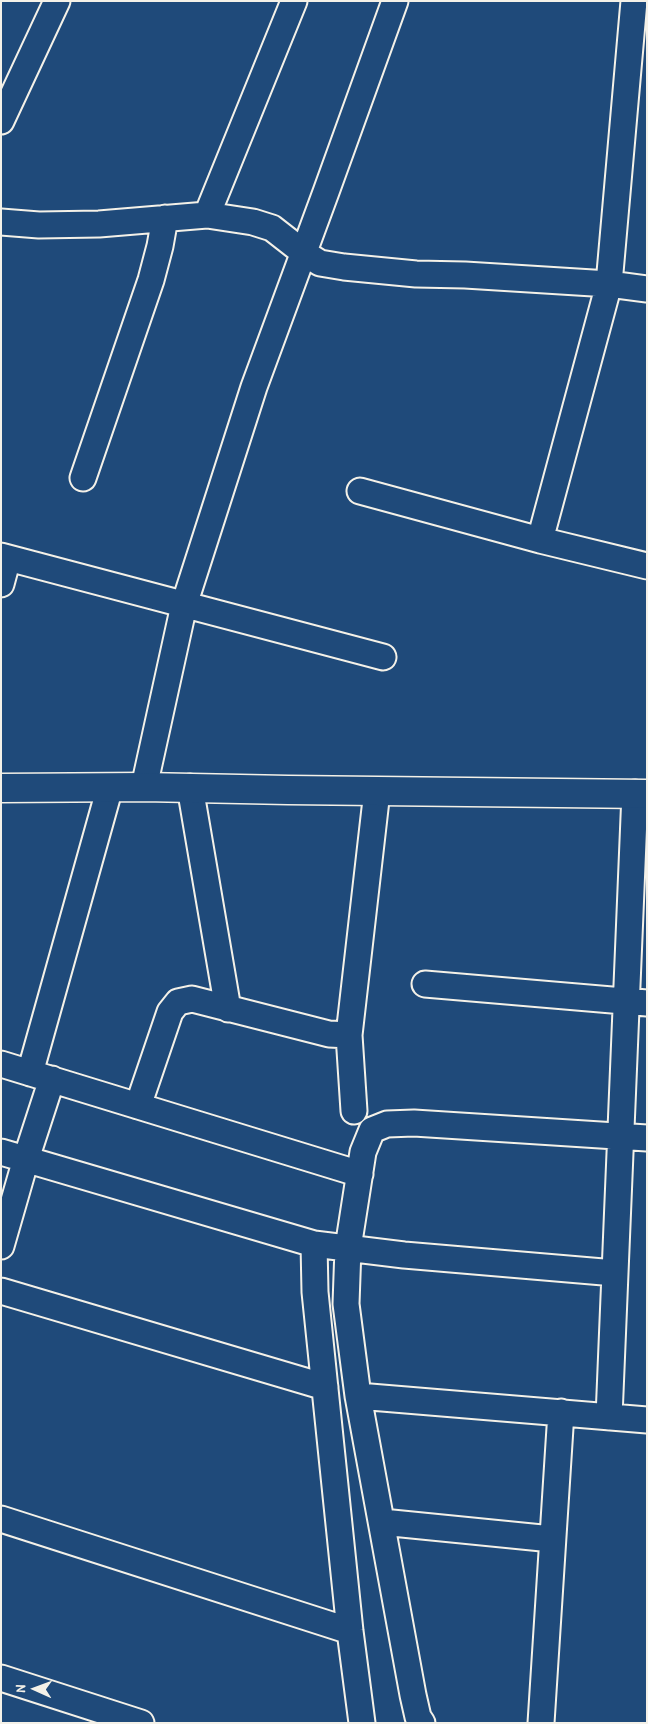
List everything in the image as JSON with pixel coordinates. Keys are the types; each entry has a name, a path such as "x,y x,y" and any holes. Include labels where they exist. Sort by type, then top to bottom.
{"main road":[{"path":"1,788 144,787 641,794"}],"street":[{"path":"1,121 57,1"},
{"path":"206,215 294,1"},
{"path":"144,787 184,605 254,387 395,1"},
{"path":"540,540 609,284 634,1"},
{"path":"1,222 99,224 206,215 252,222 272,228 320,263 416,274 465,275 609,284 647,289"},
{"path":"83,478 151,280 165,218"},
{"path":"360,491 540,540 647,566"},
{"path":"1,584 4,557 384,657"},
{"path":"1,1246 26,1159 41,1076 110,787"},
{"path":"190,788 228,1009"},
{"path":"354,1111 349,1035 377,791"},
{"path":"609,1417 621,1137 637,1002 641,794"},
{"path":"425,984 637,1002"},
{"path":"138,1106 170,1012 178,1002 192,999 329,1034 349,1035"},
{"path":"1,1064 360,1174"},
{"path":"422,1723 418,1717 413,1695 358,1396 346,1304 348,1248 363,1152 372,1130 387,1124 647,1138"},
{"path":"1,1152 314,1244 404,1255 615,1273"},
{"path":"314,1244 315,1292 350,1631 362,1723"},
{"path":"1,1291 325,1387"},
{"path":"358,1396 647,1420"},
{"path":"541,1723 561,1412"},
{"path":"1,1519 350,1631"},
{"path":"382,1522 552,1539"},
{"path":"1,1678 141,1723"}]}
